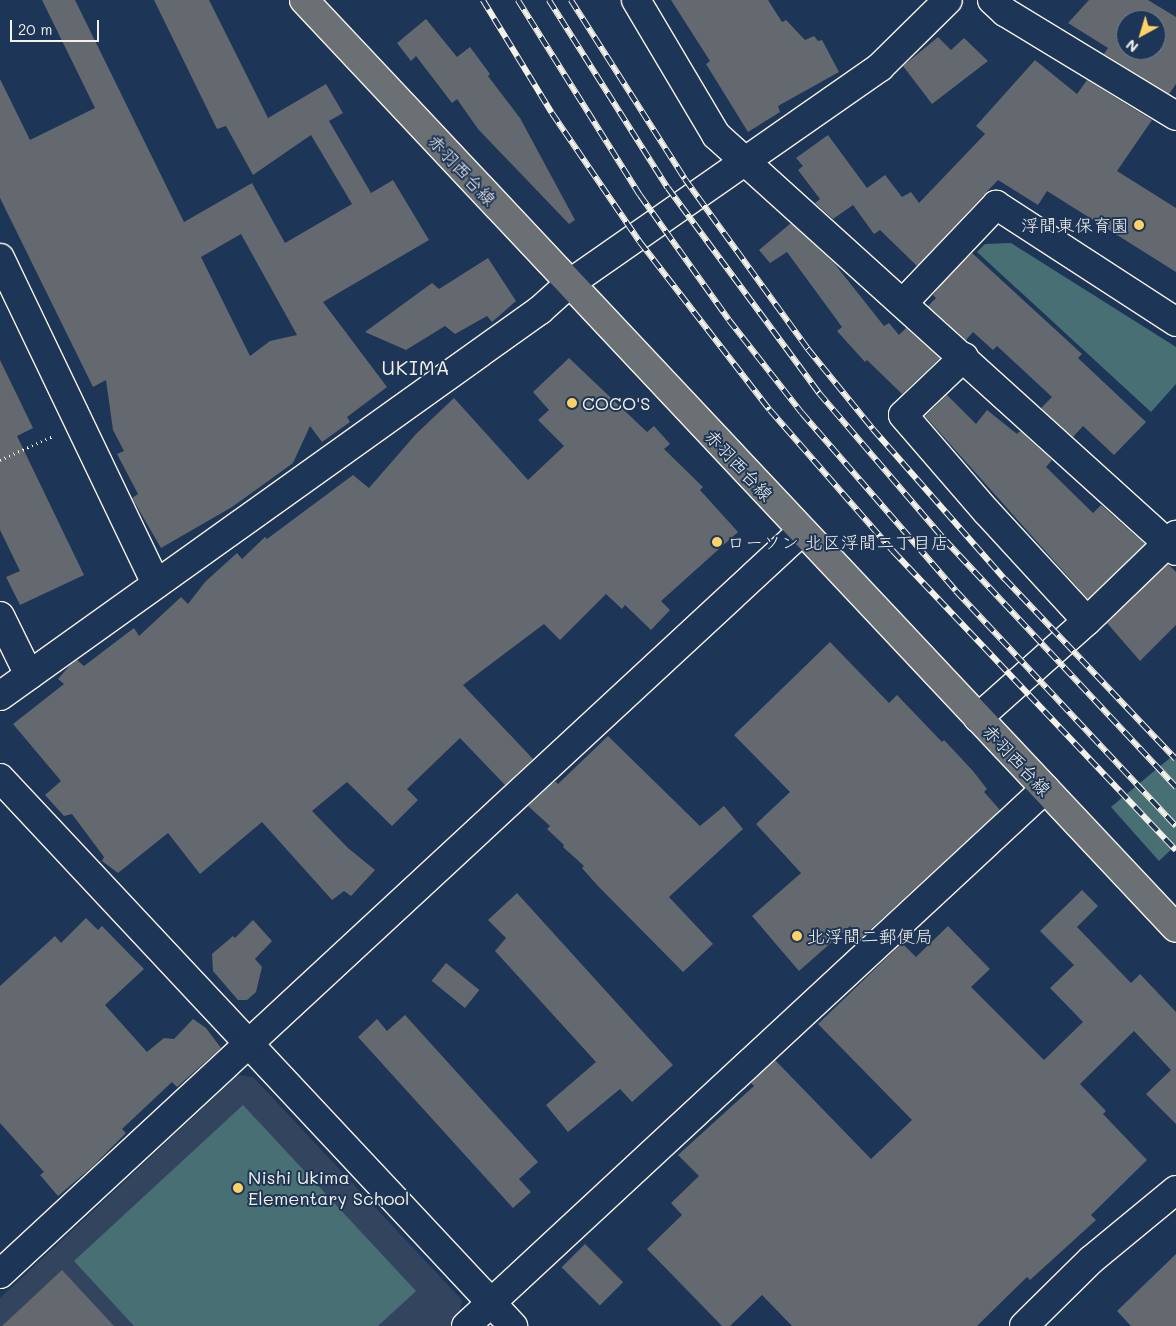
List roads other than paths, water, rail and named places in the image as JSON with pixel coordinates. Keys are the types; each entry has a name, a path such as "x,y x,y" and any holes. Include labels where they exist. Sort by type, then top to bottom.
{"main road":[{"name":"赤羽西台線","path":"304,0 1176,928"}],"street":[{"path":"636,0 716,134 745,162 1174,543 978,718"},
{"path":"0,696 540,310 570,284 880,66 948,0"},
{"path":"992,0 1005,12 1176,116"},
{"path":"904,302 996,205 1176,322"},
{"path":"0,258 156,584"},
{"path":"964,357 903,415 986,511 1087,621"},
{"path":"0,1274 802,531"},
{"path":"0,616 29,675"},
{"path":"0,778 513,1326"},
{"path":"466,1326 1045,789"},
{"path":"1024,1326 1091,1260 1176,1190"}],"railway":[{"path":"483,0 552,113 640,242 770,410 893,551 1176,850"},
{"path":"518,0 640,195 729,320 802,413 956,591 1176,826"},
{"path":"549,0 668,188 819,393 944,539 1176,787"},
{"path":"571,0 685,179 808,349 873,429 1005,579 1176,759"}],"place":[{"name":"浮間東保育園","path":"1139,225"},
{"name":"COCO'S","path":"572,403"},
{"name":"ローソン 北区浮間二丁目店","path":"717,542"},
{"name":"北浮間二郵便局","path":"797,936"},
{"name":"Nishi Ukima Elementary School","path":"238,1188"}],"district":[{"name":"UKIMA","path":"416,367"}]}
